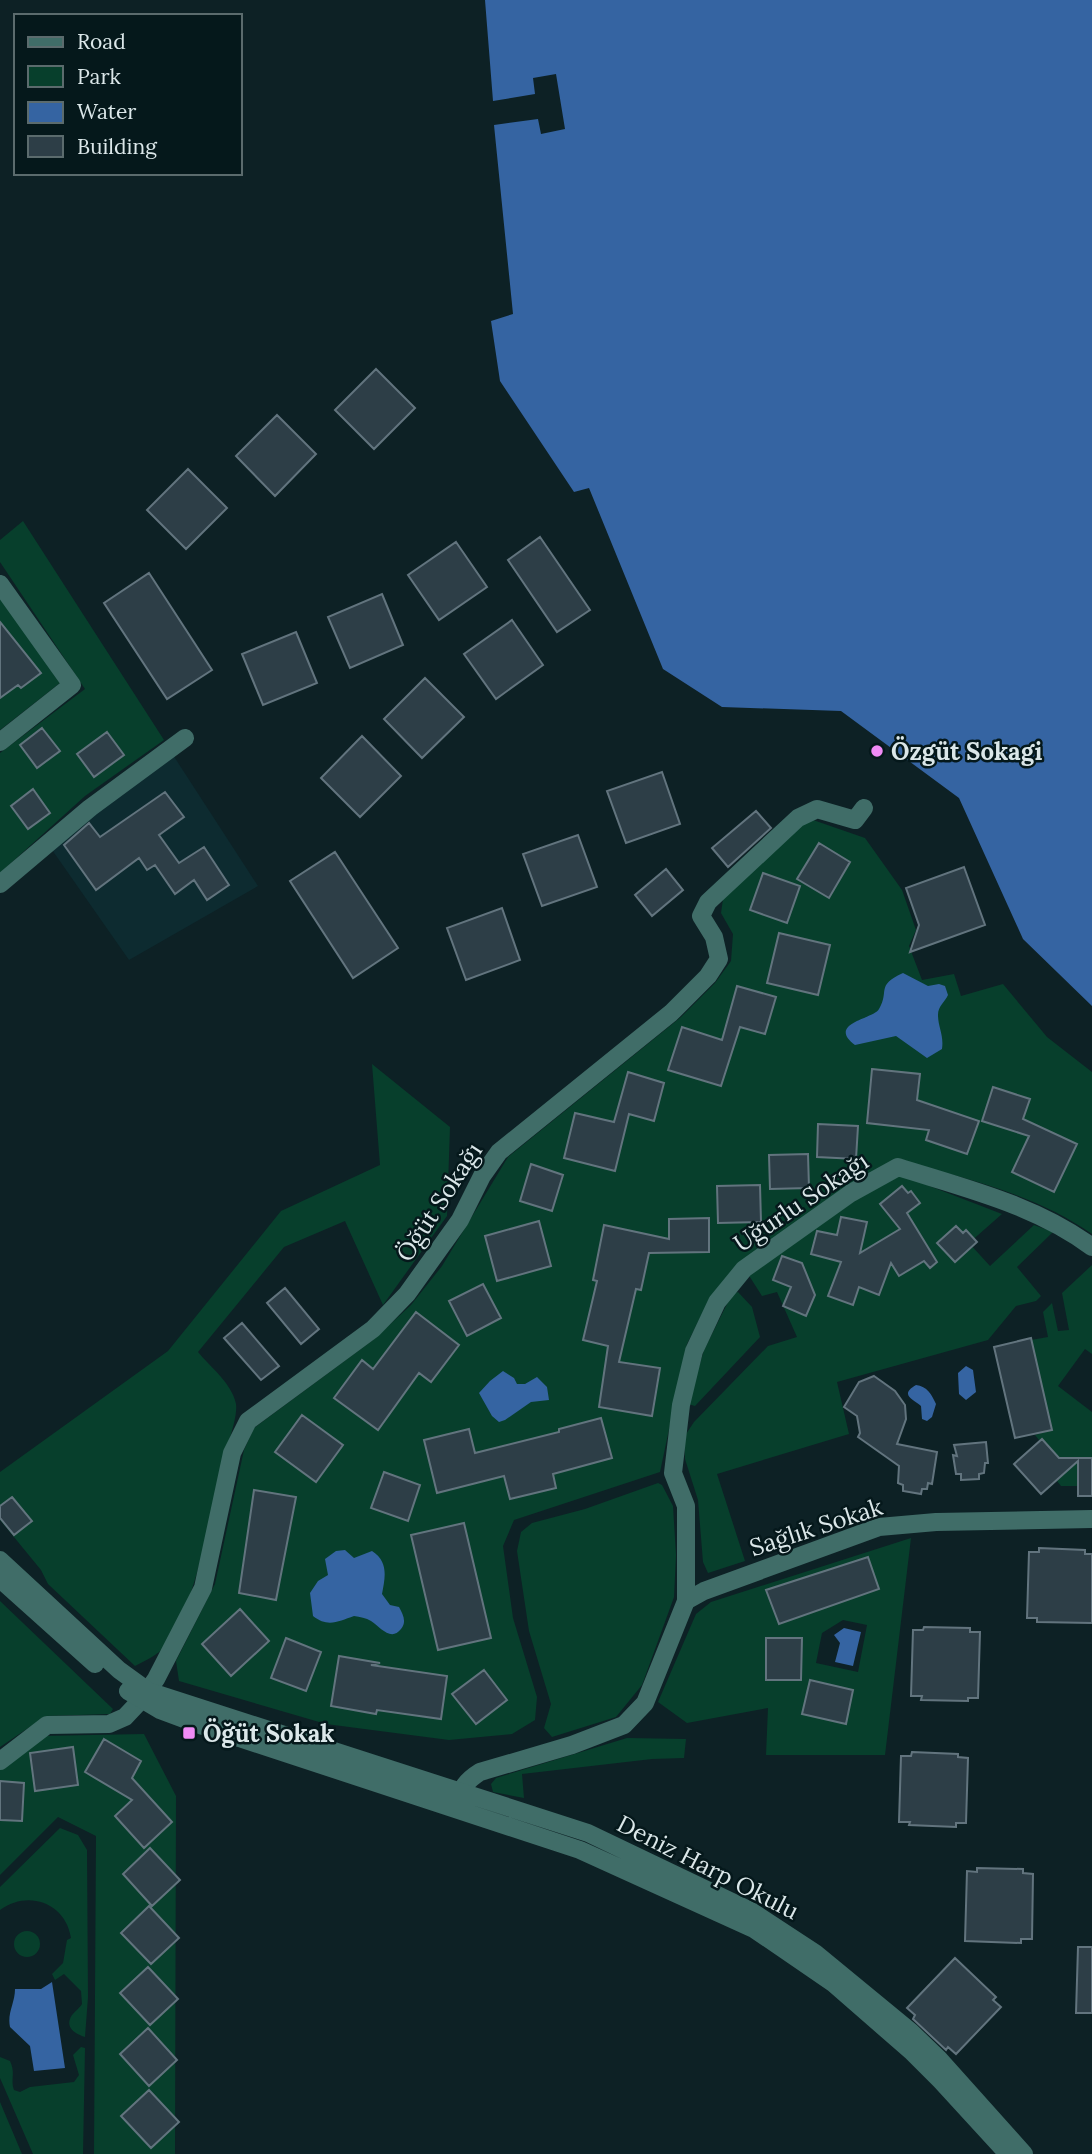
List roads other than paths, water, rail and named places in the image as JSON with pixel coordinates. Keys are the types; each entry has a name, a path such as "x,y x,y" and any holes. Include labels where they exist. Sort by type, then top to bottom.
{"street":[{"path":"0,584 72,685 0,742"},
{"path":"0,884 90,808 185,738"},
{"name":"Öğüt Sokağı","path":"145,1696 203,1588 232,1453 248,1421 373,1329 407,1294 460,1220 482,1176 499,1152 671,1013 708,976 719,959 714,937 701,916 708,902 798,818 817,809 855,820 864,808"},
{"name":"Uğurlu Sokağı","path":"457,1799 470,1779 480,1772 572,1745 624,1725 645,1703 687,1601 686,1506 673,1473 681,1405 694,1351 717,1302 744,1269 851,1194 898,1167 1003,1201 1059,1224 1092,1247"},
{"name":"Sağlık Sokak","path":"687,1601 704,1591 879,1527 936,1522 1092,1519"},
{"path":"0,1560 145,1696"},
{"path":"0,1579 112,1679 145,1696 457,1799"},
{"path":"0,1761 47,1725 109,1724 125,1717 145,1696"},
{"name":"Deniz Harp Okulu","path":"457,1799 580,1850 764,1935 833,1983 911,2051 942,2081 1007,2154"},
{"name":"Deniz Harp Okulu","path":"457,1799 588,1833 751,1911 842,1974 912,2032 1024,2154"}],"water":[{"path":"485,0 1092,0 1092,1006 1023,939 959,798 841,711 722,707 663,669 589,488 574,492 500,381 491,321 513,314 494,125 538,119 541,134 565,129 556,74 533,78 535,94 493,101"},
{"path":"903,973 928,986 945,986 948,995 938,1012 942,1049 927,1058 896,1036 855,1045 848,1038 846,1031 854,1023 879,1009 886,985"},
{"path":"966,1366 973,1370 976,1392 966,1400 959,1394 958,1373"},
{"path":"503,1371 514,1378 517,1384 525,1384 537,1377 547,1387 549,1400 531,1402 499,1422 492,1416 479,1393"},
{"path":"916,1385 926,1389 936,1404 932,1417 927,1421 922,1419 921,1406 908,1394"},
{"path":"345,1550 354,1558 372,1551 381,1560 384,1571 382,1594 390,1605 399,1607 404,1618 404,1624 397,1633 389,1634 365,1618 354,1616 329,1623 313,1616 310,1593 318,1581 328,1575 325,1559 336,1551"},
{"path":"844,1628 861,1632 853,1666 835,1662 840,1643 834,1635"},
{"path":"52,1982 65,2068 34,2071 30,2046 10,2027 15,1989 41,1989"}],"place":[{"name":"Özgüt Sokagi","path":"877,751"},
{"name":"Öğüt Sokak","path":"189,1733"}]}
